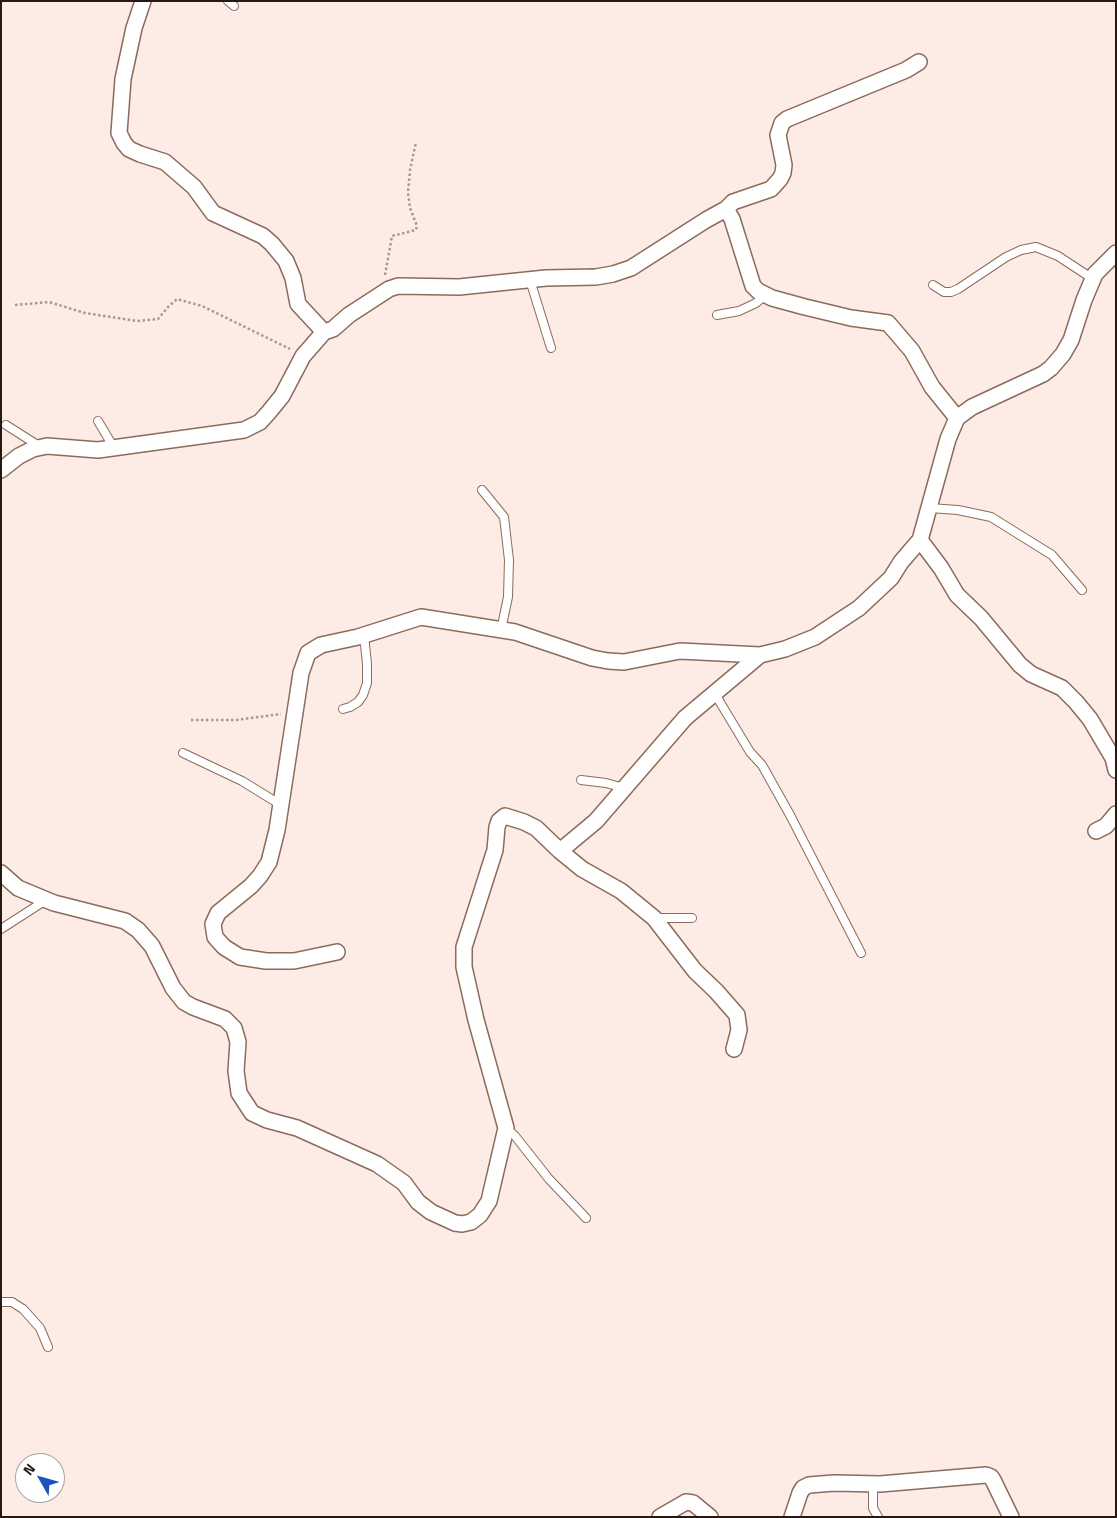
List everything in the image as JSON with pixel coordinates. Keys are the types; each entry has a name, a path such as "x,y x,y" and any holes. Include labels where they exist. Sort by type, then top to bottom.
{"street":[{"path":"143,1 134,28 123,79 119,133 124,143 129,149 165,162 194,187 214,213 263,236 272,244 286,261 293,278 298,304 324,332"},
{"path":"1,470 19,456 40,447 72,447 98,450 167,439 244,430 260,422 270,412 282,396 311,344 324,332 333,329 381,294 398,286 459,287 554,278 596,277 631,268 726,209 733,202 771,189 783,173 784,165 778,135 782,123 787,119 906,70 919,62"},
{"path":"726,209 732,220 753,286 765,295 851,318 888,323 912,351 932,387 957,418"},
{"path":"337,952 294,961 266,961 240,957 224,948 216,937 214,924 218,913 251,886 269,862 278,830 301,673 306,655 321,645 364,635 421,617 515,632 592,658 624,662 680,651 760,655 785,649 815,637 859,608 891,578 901,562 920,540 948,439 957,418 972,407 1043,374 1051,368 1063,354 1071,340 1093,279 1100,269 1116,254"},
{"path":"920,540 941,568 957,595 981,618 1020,665 1031,674 1062,688 1076,702 1090,719 1108,750 1116,770"},
{"path":"560,851 596,821 685,718 760,655"},
{"path":"1096,831 1106,826 1116,814"},
{"path":"1,873 18,888 46,900 81,911 125,920 138,930 152,946 173,988 184,1002 224,1019 234,1028 238,1042 236,1071 239,1093 252,1113 267,1120 297,1128 376,1164 404,1183 418,1202 431,1212 455,1223 472,1222 480,1215 489,1201 506,1128 476,1020 464,967 464,947 495,850 497,827 505,816 536,828 560,851 582,868 621,891 654,918 695,971 737,1015 739,1030 734,1049"},
{"path":"792,1517 800,1493 803,1488 809,1485 834,1483 872,1484 986,1474 991,1476 1011,1517"},
{"path":"660,1517 686,1502 693,1503 710,1517"}],"lane":[{"path":"933,285 944,292 951,292 1006,257 1021,250 1036,247 1058,256 1093,279"},
{"path":"530,280 551,348"},
{"path":"717,315 739,311 756,303 765,295"},
{"path":"98,421 114,448"},
{"path":"6,425 40,447"},
{"path":"482,490 504,517 509,560 508,597 501,630"},
{"path":"929,508 958,510 991,517 1052,555 1082,590"},
{"path":"343,708 350,707 358,702 367,683 364,635"},
{"path":"715,694 750,752 762,765 861,953"},
{"path":"183,753 242,782 281,804"},
{"path":"581,780 606,783 624,788"},
{"path":"1,930 46,900"},
{"path":"654,918 692,918"},
{"path":"506,1128 515,1136 549,1180 586,1218"},
{"path":"1,1302 12,1302 23,1309 40,1328 48,1347"},
{"path":"872,1484 873,1508 878,1517"}],"path":[{"path":"381,294 392,236 416,230 417,226 410,208 408,194 410,170 416,142"},
{"path":"15,305 49,302 85,313 137,321 158,319 177,299 202,306 264,335 303,356"},
{"path":"191,720 236,720 295,712"}]}
